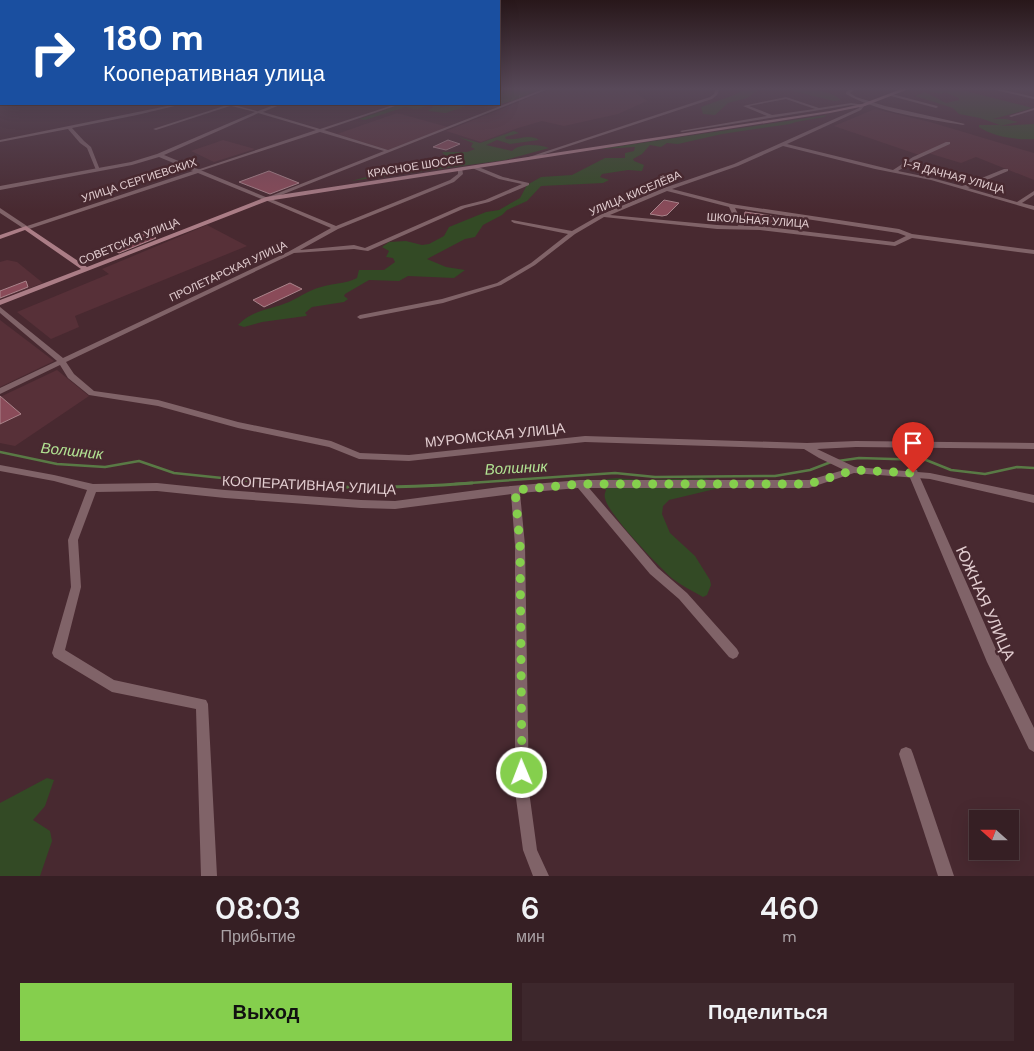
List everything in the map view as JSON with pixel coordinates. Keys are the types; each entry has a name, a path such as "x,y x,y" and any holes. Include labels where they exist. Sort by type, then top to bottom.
{"main road":[{"name":"КРАСНОЕ ШОССЕ","path":"266,199 290,193 723,129"},
{"name":"СОВЕТСКАЯ УЛИЦА","path":"0,304 266,199"},
{"path":"0,237 26,228 87,270"}],"street":[{"path":"0,140 60,129"},
{"path":"72,129 82,142 89,147 98,170"},
{"path":"0,188 98,170 159,154 219,129"},
{"path":"320,129 388,151"},
{"name":"УЛИЦА СЕРГИЕВСКИХ","path":"26,228 327,129"},
{"path":"290,193 445,129"},
{"path":"525,159 617,129"},
{"path":"682,131 694,129"},
{"name":"УЛИЦА КИСЕЛЁВА","path":"360,317 443,301 499,284 533,264 573,233 602,216 666,189 736,165 816,129"},
{"path":"895,171 915,158 948,143"},
{"name":"1-Я ДАЧНАЯ УЛИЦА","path":"782,144 962,188 1034,208"},
{"path":"159,154 336,228"},
{"path":"292,252 354,247 366,250 463,207 488,201 527,184 501,178 474,167"},
{"name":"ПРОЛЕТАРСКАЯ УЛИЦА","path":"0,391 61,360 292,252 336,228 452,181 461,174 460,169"},
{"path":"962,188 1006,170"},
{"name":"ШКОЛЬНАЯ УЛИЦА","path":"666,189 731,206 899,231 911,236 1034,252"},
{"path":"1017,204 1034,193"},
{"path":"731,206 742,228"},
{"path":"0,211 26,228"},
{"name":"ШКОЛЬНАЯ УЛИЦА","path":"602,216 693,226 803,232 895,244 911,236"},
{"path":"514,221 573,233"},
{"name":"МУРОМСКАЯ УЛИЦА","path":"0,309 61,360 71,376 92,393 158,403 238,425 331,444 359,456 409,458 585,439 807,446 866,444 1034,446"},
{"path":"807,446 822,456 854,470"},
{"name":"КООПЕРАТИВНАЯ УЛИЦА","path":"0,468 54,478 93,488 157,487 225,494 395,505 580,484 809,484 854,470 913,473 1034,499"},
{"name":"ЮЖНАЯ УЛИЦА","path":"913,473 992,657 1034,744"},
{"path":"580,484 654,571 682,596 733,653"},
{"path":"93,488 73,540 76,587 58,653 112,686 202,704 209,876"},
{"path":"515,490 520,545 522,791 530,850 541,876"},
{"path":"906,754 946,876"}],"shaded area":[{"path":"352,129 443,129 388,150 337,134"},
{"path":"451,129 516,129 481,142 446,131"},
{"path":"842,129 953,129 1034,153 1034,180 976,157 961,163 928,153 922,156"},
{"path":"223,140 255,149 214,162 191,151"},
{"path":"207,225 247,246 75,316 79,327 51,339 17,312 109,274 102,269"},
{"path":"7,260 17,262 43,283 0,299 0,262"},
{"path":"0,320 54,361 0,387"},
{"path":"57,370 89,396 15,446 0,443 0,397"}],"green space":[{"path":"735,129 757,129 722,134 678,144 667,143 661,147 650,145 642,154 633,159 644,165 642,171 628,170 602,174 600,177 609,180 603,183 541,186 527,201 507,210 502,215 483,225 475,237 465,239 427,259 446,267 465,270 454,278 408,276 399,281 369,280 345,294 344,296 348,299 344,302 312,307 305,313 306,316 262,322 244,327 238,325 256,313 289,302 312,290 357,278 359,270 384,270 395,262 393,258 386,257 389,251 382,247 389,242 406,241 422,245 429,244 444,236 449,227 486,212 499,210 520,198 527,185 541,177 572,175 605,158 625,158 625,153 634,151 635,147 601,149"},
{"path":"983,129 1034,129 1034,139 1013,138"},
{"path":"514,131 519,133 505,137 506,139 531,137 539,140 510,144 497,140 486,145 512,151 515,148 529,145 549,148 505,160 351,181 413,165 413,161 448,159 442,152 467,152 475,149 471,147 473,143 458,137 480,143"},
{"path":"704,478 719,483 719,487 715,489 669,500 663,506 662,514 670,533 695,556 710,580 711,585 707,595 703,597 673,579 624,527 608,505 605,498 606,490 600,484 607,479 643,480"},
{"path":"47,778 54,780 45,806 33,820 50,831 52,841 40,876 0,876 0,803"}],"building":[{"path":"448,140 460,144 446,150 433,147"},
{"path":"269,171 299,183 270,194 239,182"},
{"path":"664,200 679,203 667,215 650,214"},
{"path":"745,212 808,221 808,228 744,220"},
{"path":"147,233 156,238 119,253 110,247"},
{"path":"26,281 28,287 0,298 0,291"},
{"path":"290,283 302,289 264,307 253,300"},
{"path":"0,396 21,414 0,424"}],"waterway":[{"name":"Волшник","path":"0,452 57,464 105,467 139,461 174,473 279,484"},
{"name":"Волшник","path":"838,461 859,458 926,460 951,470 985,474 1017,467 1034,468"},
{"name":"Волшник","path":"455,484 615,473 655,477 775,476 810,470 831,462"},
{"name":"Волшник","path":"269,483 279,484"},
{"name":"Волшник","path":"455,484 472,483"},
{"name":"Волшник","path":"279,484 370,488 455,484"}],"route":[{"path":"522,773 520,545 515,490 580,484 809,484 854,470 913,473"}]}
